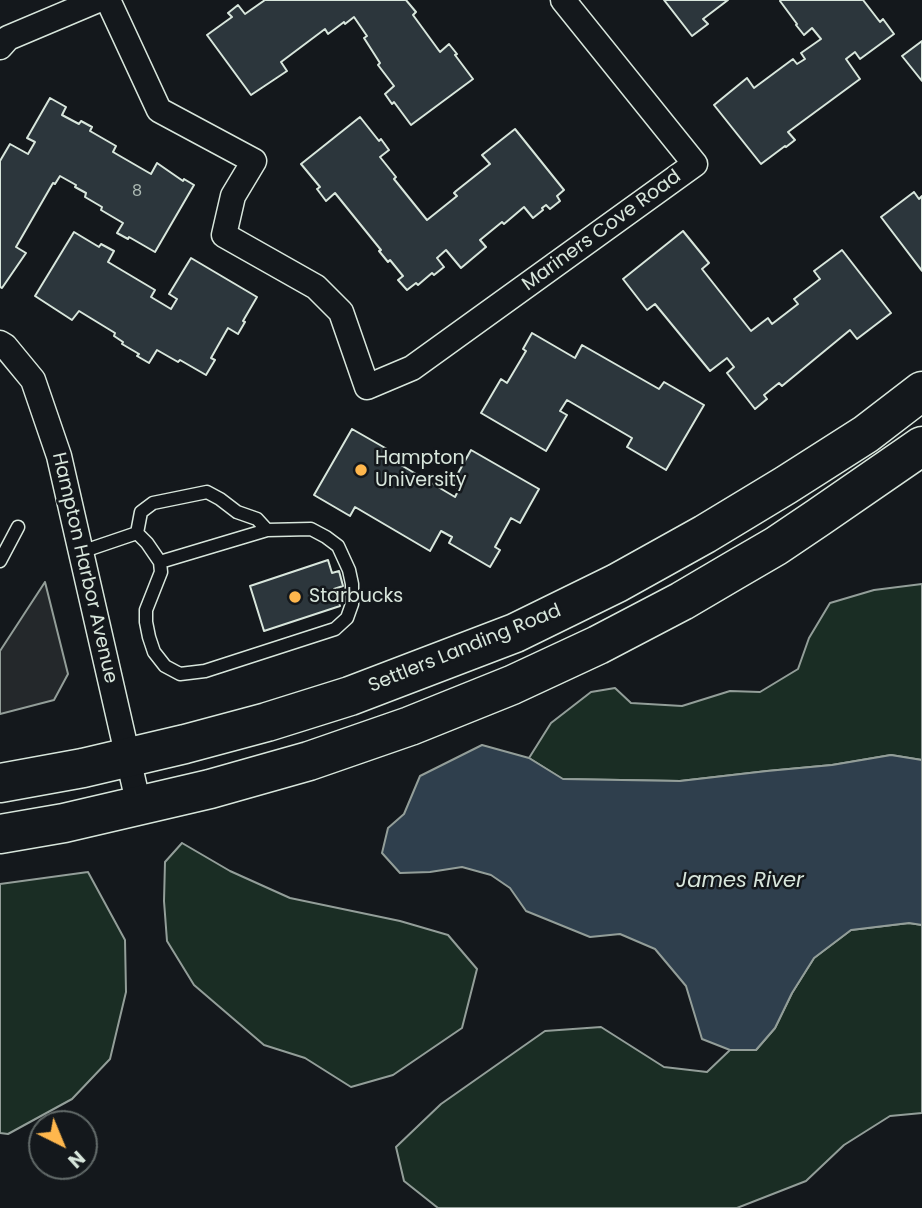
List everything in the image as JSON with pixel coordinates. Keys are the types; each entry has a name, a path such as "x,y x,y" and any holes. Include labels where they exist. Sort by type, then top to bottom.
{"main road":[{"name":"Settlers Landing Road","path":"0,783 83,768 267,722 350,696 515,633 617,583 705,534 866,434 922,391"},
{"path":"0,834 139,806 309,761 410,726 555,666 682,601 765,552 922,446"}],"street":[{"path":"0,47 8,38 98,0"},
{"name":"Mariners Cove Road","path":"108,0 159,110 254,161 233,196 224,235 316,287 341,312 367,387 412,369 695,164 563,0"},
{"name":"Hampton Harbor Avenue","path":"0,343 33,380 59,456 139,806"}],"lane":[{"path":"137,533 141,512 153,503 207,492 237,512 257,519 267,530"},
{"path":"0,561 18,527"},
{"path":"137,533 160,562 162,572 146,610 146,622 154,652 165,666 180,674 205,671 335,629 348,618 352,604 349,570 338,546 310,529 267,530 160,562"},
{"path":"81,552 137,533"}],"green space":[{"path":"922,584 922,760 891,755 832,765 680,781 562,779 529,758 551,723 591,692 615,688 631,703 682,706 730,691 760,692 798,669 809,638 830,603 874,590"},
{"path":"182,843 230,871 290,898 400,921 448,935 477,969 462,1028 393,1075 351,1087 305,1058 264,1045 194,985 167,941 165,862"},
{"path":"88,872 125,940 126,992 110,1059 72,1099 52,1110 28,1110 28,1123 8,1134 0,1133 0,884"},
{"path":"909,923 922,925 922,1113 890,1116 844,1145 806,1181 737,1208 438,1208 404,1181 396,1147 441,1104 545,1031 601,1027 664,1067 707,1072 730,1050 756,1050 775,1028 792,993 814,958 851,930"}],"shaded area":[{"path":"45,582 68,674 54,700 0,714 0,651"}],"water":[{"name":"James River","path":"482,745 529,758 563,779 680,781 832,765 891,755 922,760 922,925 909,923 851,930 814,958 792,993 775,1028 756,1050 730,1050 702,1039 686,986 655,949 620,934 590,937 526,911 510,888 491,875 462,867 400,873 382,853 388,828 404,814 420,776"}],"building":[{"path":"265,0 406,0 416,12 413,15 440,52 449,44 473,79 411,125 385,94 394,86 378,65 380,63 364,38 367,36 354,17 328,34 325,29 281,62 287,71 251,95 207,35 232,17 228,13 238,5 245,14"},
{"path":"664,0 728,0 703,19 708,24 692,36"},
{"path":"781,0 863,0 880,22 883,19 894,34 860,59 855,52 846,59 860,79 788,132 795,140 761,164 714,105 747,78 754,88 793,59 797,64 805,59 801,53 821,39 812,28 804,35"},
{"path":"922,41 922,81 902,56"},
{"path":"50,98 66,107 62,115 92,127 90,131 116,146 113,152 151,174 157,163 183,181 184,179 194,185 155,252 117,233 123,223 101,210 102,207 85,197 86,193 60,176 55,184 53,183 16,247 26,253 2,288 0,161 10,144 28,154 35,142 27,138"},
{"path":"360,117 389,150 380,157 427,220 457,196 454,193 456,191 490,164 482,155 515,129 564,190 557,196 560,201 550,209 546,205 533,218 524,207 480,240 486,247 461,268 446,250 437,258 444,267 407,290 398,280 403,276 390,260 388,262 335,193 326,201 317,189 320,187 301,164"},
{"path":"914,192 919,199 922,196 922,271 881,217"},
{"path":"683,231 709,263 702,269 751,331 768,318 772,324 798,304 794,299 820,279 814,271 842,250 891,313 857,339 850,330 782,386 779,383 764,395 767,399 755,409 727,373 734,367 727,358 710,371 655,304 647,310 623,279"},
{"path":"74,232 99,247 101,244 114,251 108,262 155,290 151,297 171,309 177,299 169,294 191,258 257,297 238,334 228,328 211,358 215,360 206,375 157,350 149,363 122,344 123,342 114,336 115,333 79,311 72,320 35,296"},
{"path":"532,333 575,358 582,345 659,389 664,382 704,405 666,470 627,447 632,438 567,400 560,411 567,415 546,451 481,413 501,379 507,383 526,351 523,349"},
{"path":"352,429 387,449 384,455 455,497 459,489 452,484 471,450 539,489 520,523 511,518 495,547 500,550 490,567 449,543 452,537 441,531 430,551 355,507 350,516 314,495"},
{"name":"Starbucks","path":"328,560 332,573 339,571 343,586 334,589 340,606 264,631 250,586"}],"place":[{"name":"Hampton University","path":"361,470"},
{"name":"Starbucks","path":"295,597"}]}
